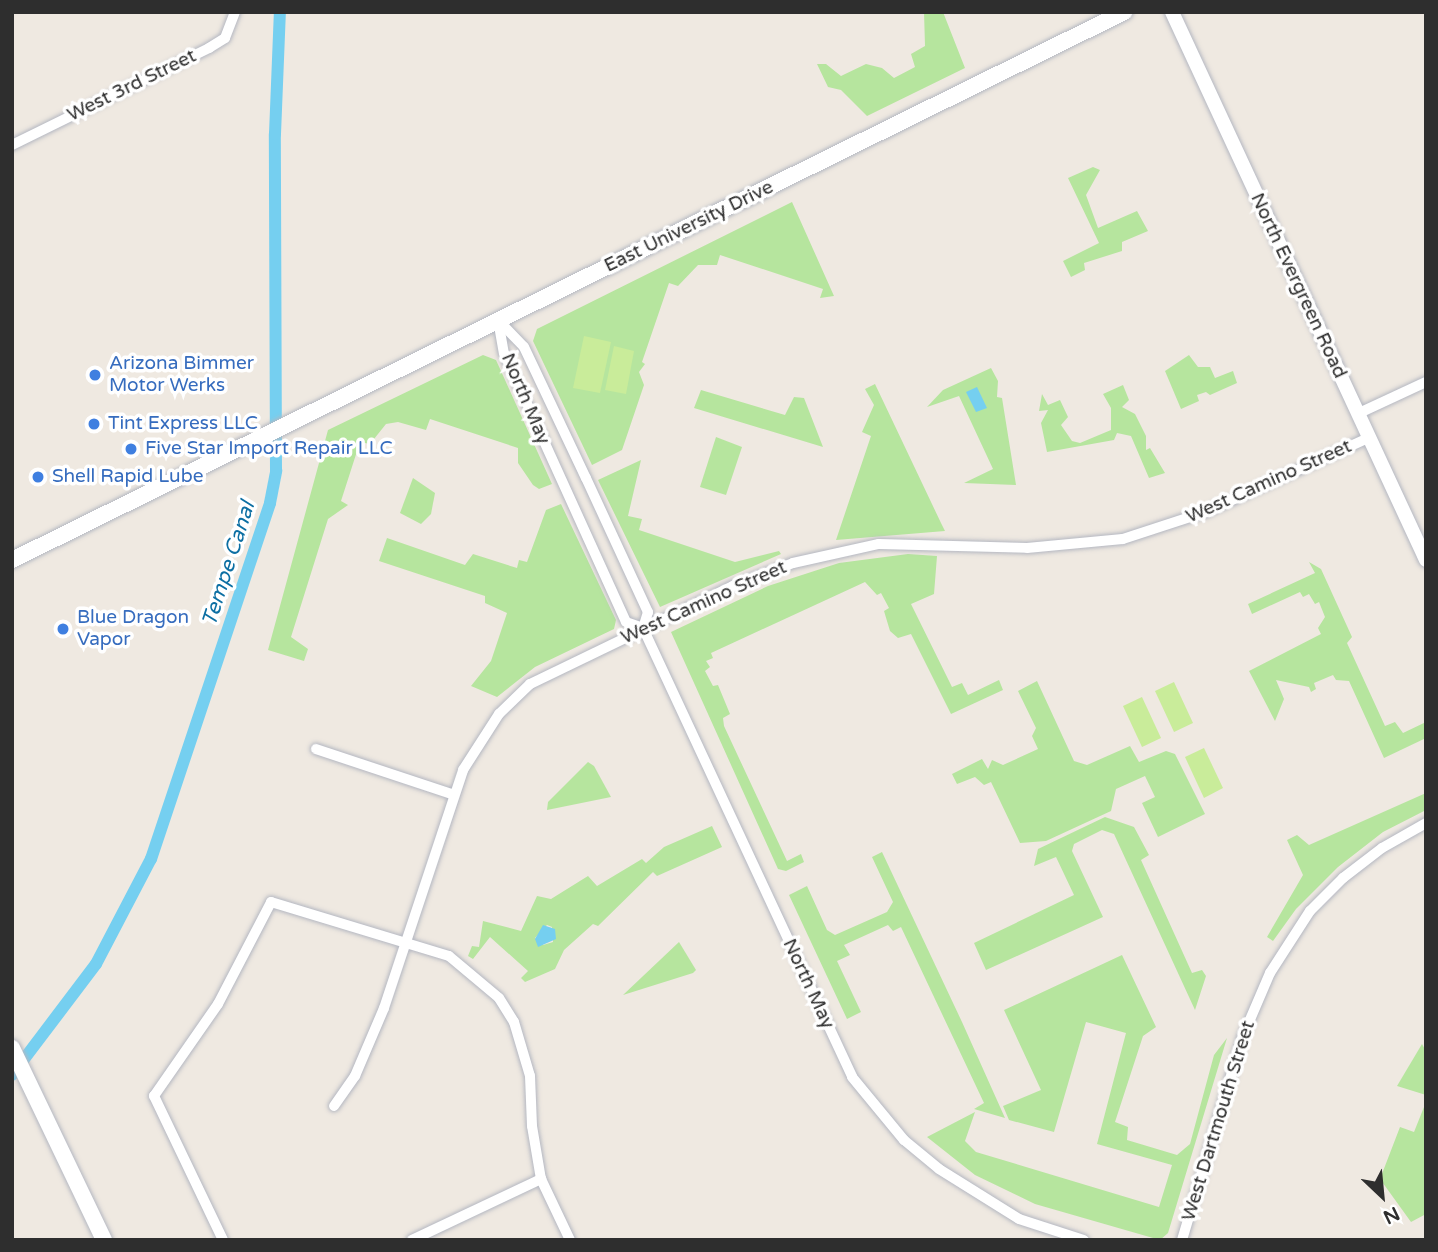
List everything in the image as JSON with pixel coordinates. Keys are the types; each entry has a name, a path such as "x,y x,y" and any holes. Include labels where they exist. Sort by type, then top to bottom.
{"main road":[{"name":"East University Drive","path":"12,560 1124,12"},
{"path":"12,1048 104,1240"}],"street":[{"name":"West 3rd Street","path":"12,145 209,48 225,38 235,12"},
{"name":"North Evergreen Road","path":"1172,12 1426,560"},
{"name":"North May","path":"498,320 504,354 626,622 643,628"},
{"name":"North May","path":"498,320 524,347 648,612 643,628 852,1077 904,1140 945,1174 1019,1219 1084,1240"},
{"path":"1357,414 1426,382"},
{"name":"West Camino Street","path":"334,1107 365,1054 406,946 454,795 476,746 530,684 761,574 869,546 1054,547 1150,533 1368,438"},
{"path":"316,749 454,795"},
{"name":"West Dartmouth Street","path":"1182,1240 1243,1036 1270,973 1310,911 1343,878 1382,848 1426,823"},
{"path":"223,1240 154,1096 218,1004 271,902 406,946 449,956 476,975 514,1022 530,1076 532,1126 541,1179 570,1240"},
{"path":"412,1240 541,1179"}],"green space":[{"path":"924,12 943,12 965,68 867,116 841,90 828,87 817,64 826,64 841,76 866,64 882,68 894,78 915,67 911,54 925,46"},
{"path":"1093,167 1100,170 1086,195 1098,228 1137,211 1148,231 1122,242 1122,251 1084,263 1085,270 1071,277 1063,261 1099,243 1068,178"},
{"path":"792,202 834,296 820,298 823,289 720,255 717,265 698,265 678,286 669,283 642,362 645,364 639,372 644,385 622,450 592,465 533,341 537,329"},
{"path":"584,336 611,342 600,393 573,388"},
{"path":"614,346 634,351 626,394 605,390"},
{"path":"483,355 496,360 552,484 539,489 533,485 518,463 518,448 430,419 426,430 398,422 386,424 370,444 360,442 341,501 348,505 328,519 291,637 308,649 304,661 268,650 328,430"},
{"path":"1189,355 1198,367 1210,367 1215,378 1233,371 1237,383 1210,395 1206,392 1197,395 1199,401 1181,409 1165,371"},
{"path":"991,368 998,381 997,397 1002,398 1016,485 964,483 993,469 959,396 927,407 943,390"},
{"path":"875,384 945,531 836,540 871,436 862,432 874,405 865,389"},
{"path":"1123,385 1129,400 1122,407 1135,414 1146,436 1146,450 1150,448 1165,473 1149,478 1131,436 1117,433 1114,440 1047,452 1041,423 1048,410 1039,411 1042,394 1048,405 1060,400 1068,417 1061,425 1072,441 1080,443 1111,430 1111,408 1103,394"},
{"path":"701,390 785,415 794,397 804,398 823,447 694,408"},
{"path":"716,437 742,447 726,495 700,487"},
{"path":"641,460 628,516 642,519 639,530 735,562 779,551 781,554 660,607 598,480"},
{"path":"413,478 435,493 431,514 421,524 400,513"},
{"path":"561,504 616,620 614,629 535,667 497,697 471,686 491,661 507,613 485,603 485,596 379,561 387,538 465,565 473,554 517,568 519,560 527,562 546,510"},
{"path":"908,554 937,556 934,594 911,604 952,687 962,683 968,695 999,680 1003,690 951,714 911,634 898,638 890,631 884,611 889,608 881,593 877,595 865,582 711,653 713,658 706,661 710,667 705,671 713,686 718,685 730,714 723,718 724,726 787,861 801,854 804,862 786,871 778,869 671,632 768,586 839,563"},
{"path":"1309,562 1321,569 1352,637 1347,643 1385,726 1395,722 1403,733 1426,722 1426,738 1384,758 1349,681 1336,680 1333,675 1314,683 1316,689 1311,692 1309,687 1276,680 1284,699 1275,721 1249,671 1321,634 1318,628 1325,617 1319,602 1315,604 1309,594 1303,597 1300,592 1252,614 1248,604 1315,573"},
{"path":"1037,681 1074,761 1087,765 1130,746 1139,762 1166,751 1175,754 1205,814 1158,837 1142,803 1155,797 1145,776 1116,789 1111,811 1046,841 1020,843 991,782 984,785 975,777 957,784 952,774 982,759 988,769 992,760 1003,765 1038,749 1032,736 1036,728 1018,691"},
{"path":"1174,682 1193,723 1174,732 1155,691"},
{"path":"1142,697 1161,738 1142,747 1123,706"},
{"path":"1204,748 1223,788 1204,798 1185,757"},
{"path":"588,762 594,766 611,797 547,810 548,802"},
{"path":"1426,793 1426,810 1383,832 1338,867 1296,909 1273,941 1267,937 1303,875 1287,840 1297,835 1309,845"},
{"path":"1105,817 1134,827 1149,855 1141,860 1192,973 1202,970 1206,976 1195,1010 1114,834 1102,830 1074,844 1072,851 1103,917 986,970 974,943 1074,895 1056,857 1034,866 1038,849"},
{"path":"712,826 722,847 657,876 653,872 598,926 593,924 564,950 555,969 525,982 521,978 528,971 490,937 473,959 468,956 472,946 479,947 483,921 521,931 537,896 551,899 588,876 597,886 642,859 646,863 664,847","holes":["547,925 552,927 553,942 543,945 535,938"]},
{"path":"882,852 1005,1118 974,1109 984,1103 901,927 893,931 888,925 844,945 850,955 837,961 861,1012 847,1019 789,895 807,886 827,930 835,935 887,912 893,902 872,857"},
{"path":"679,942 696,970 693,973 623,995"},
{"path":"1122,955 1156,1027 1143,1036 1115,1122 1128,1127 1127,1140 1177,1155 1190,1144 1214,1055 1227,1038 1168,1233 1160,1240 1035,1204 975,1175 927,1137 975,1112 965,1141 976,1152 1159,1207 1172,1165 1097,1144 1126,1033 1086,1022 1054,1132 1009,1120 1003,1106 1041,1090 1004,1010"},
{"path":"1422,1044 1426,1051 1426,1095 1397,1086"},
{"path":"1426,1102 1426,1214 1411,1222 1380,1179 1400,1127 1414,1132"}],"water":[{"path":"977,387 987,408 976,412 966,392"},
{"path":"543,925 555,929 556,939 538,947 535,939"}],"waterway":[{"name":"Tempe Canal","path":"12,1075 96,964 151,859 270,503 276,471 275,134 280,12"}],"place":[{"name":"Arizona Bimmer Motor Werks","path":"95,375"},
{"name":"Tint Express LLC","path":"94,424"},
{"name":"Five Star Import Repair LLC","path":"131,449"},
{"name":"Shell Rapid Lube","path":"38,477"},
{"name":"Blue Dragon Vapor","path":"63,629"}]}
